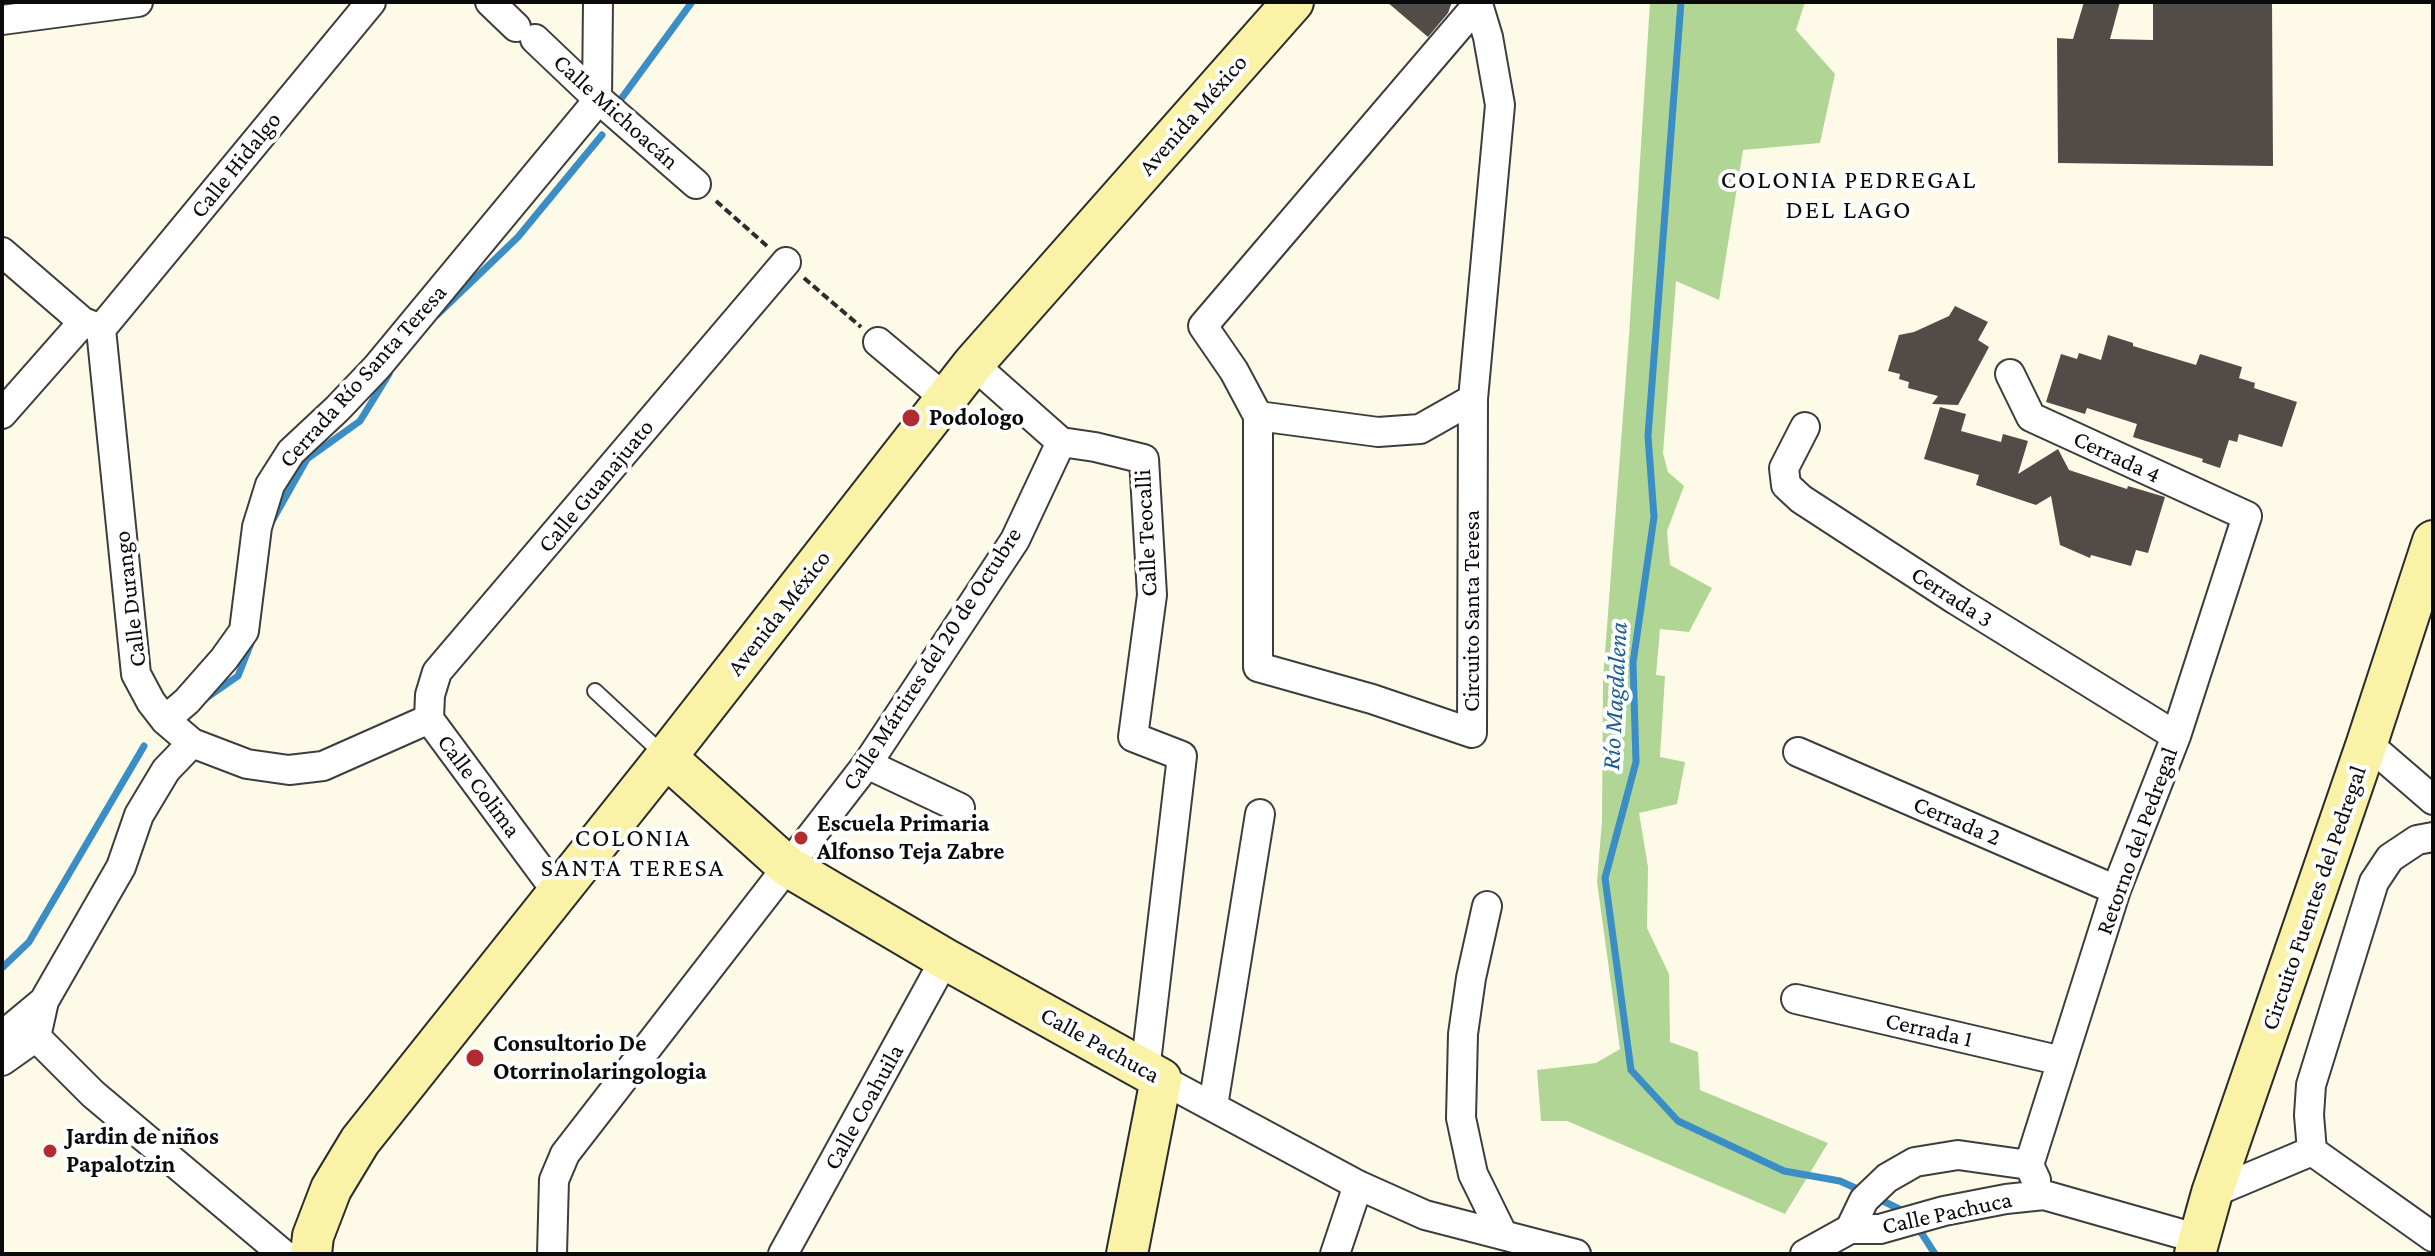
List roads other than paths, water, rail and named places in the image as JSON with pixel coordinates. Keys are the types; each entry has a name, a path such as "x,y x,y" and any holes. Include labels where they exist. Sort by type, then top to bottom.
{"street":[{"path":"2,20 138,2"},
{"name":"Calle Hidalgo","path":"2,414 92,325 371,2"},
{"name":"Calle Michoacán","path":"490,2 696,184"},
{"path":"597,98 598,2"},
{"name":"Avenida México","path":"311,1254 313,1236 331,1189 360,1141 973,364 1293,2"},
{"name":"Circuito Santa Teresa","path":"1478,3 1496,71 1500,105 1473,399 1472,733 1372,699 1258,667 1258,416 1234,371 1203,326 1478,3"},
{"name":"Cerrada Río Santa Teresa","path":"165,720 187,701 244,631 257,527 270,485 291,452 377,367 597,98"},
{"path":"2,252 92,325"},
{"name":"Calle Guanajuato","path":"429,719 430,695 437,672 786,262"},
{"name":"Calle Durango","path":"92,325 136,674 165,720 192,743 247,764 289,770 323,766 429,719"},
{"path":"878,342 946,399"},
{"path":"973,364 1061,442"},
{"name":"Cerrada 4","path":"2010,374 2031,417 2247,516"},
{"path":"1258,416 1378,432 1420,429 1473,399"},
{"name":"Cerrada 3","path":"1805,427 1784,468 1786,485 1801,499 1956,600 2176,736"},
{"name":"Calle Teocalli","path":"1061,442 1144,459 1152,595 1133,737 1182,756 1153,1075"},
{"name":"Calle Mártires del 20 de Octubre","path":"552,1254 554,1180 565,1154 867,764 1015,540 1061,442"},
{"name":"Retorno del Pedregal","path":"2029,1165 2116,890 2176,736 2247,516"},
{"name":"Circuito Fuentes del Pedregal","path":"2197,1247 2212,1193 2433,541"},
{"name":"Calle Colima","path":"429,719 557,892"},
{"path":"2,1061 36,1037 44,1001 121,867 139,815 166,770 192,743"},
{"path":"2367,743 2433,800"},
{"name":"Cerrada 2","path":"1798,752 2116,890"},
{"name":"Calle Pachuca","path":"666,757 787,866 945,959 1153,1075 1358,1185 1425,1215 1576,1254"},
{"path":"867,764 960,808"},
{"path":"1213,1106 1260,814"},
{"path":"2433,837 2417,840 2390,858 2374,882 2311,1085 2309,1115 2312,1151 2433,1237"},
{"path":"1487,906 1471,978 1463,1034 1461,1118 1473,1174 1503,1235"},
{"name":"Calle Coahuila","path":"783,1254 945,959"},
{"name":"Cerrada 1","path":"1796,999 2062,1061"},
{"path":"2,1036 44,1001"},
{"path":"36,1037 93,1094 283,1254"},
{"path":"1127,1254 1153,1075"},
{"path":"2212,1193 2312,1151"},
{"name":"Calle Pachuca","path":"1850,1229 1864,1200 1887,1178 1915,1162 1958,1155 2029,1165 2044,1195"},
{"path":"1335,1254 1358,1185"},
{"name":"Calle Pachuca","path":"1805,1254 1850,1229 1880,1229 1983,1204 2044,1195 2197,1247"}],"lane":[{"path":"595,691 666,757"}],"waterway":[{"path":"621,99 692,2"},
{"name":"Río Magdalena","path":"1681,2 1648,436 1654,517 1633,663 1636,762 1605,878 1631,1070 1678,1121 1784,1171 1840,1181 1864,1192"},
{"path":"437,315 518,237 602,135"},
{"path":"272,521 307,459 360,421 389,374"},
{"path":"205,699 238,676 251,643"},
{"path":"2,968 29,942 144,746"},
{"name":"Río Magdalena","path":"1875,1197 1907,1213"},
{"name":"Río Magdalena","path":"1917,1226 1935,1254"}],"place":[{"name":"Podologo","path":"911,418"},
{"name":"Escuela Primaria Alfonso Teja Zabre","path":"801,838"},
{"name":"Consultorio De Otorrinolaringologia","path":"475,1058"},
{"name":"Jardin de niños Papalotzin","path":"50,1151"}],"district":[{"name":"COLONIA PEDREGAL DEL LAGO","path":"1849,195"},
{"name":"COLONIA SANTA TERESA","path":"633,853"}]}
